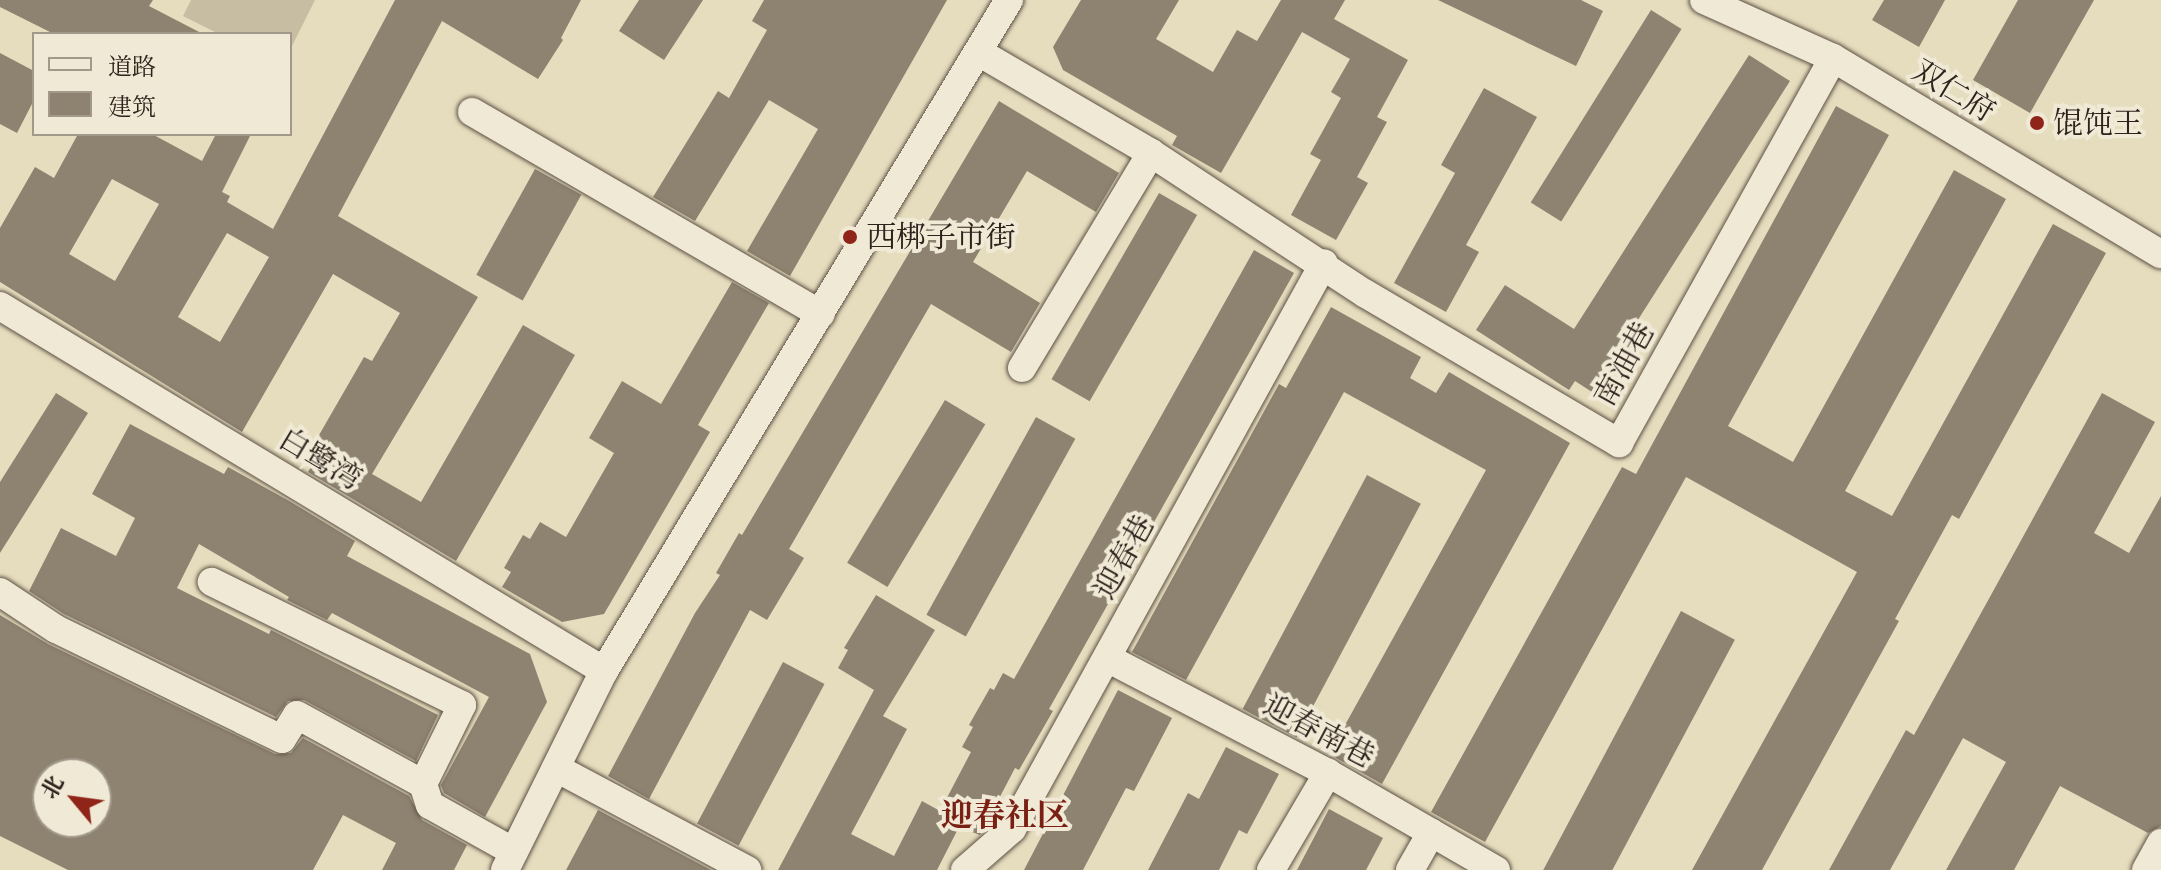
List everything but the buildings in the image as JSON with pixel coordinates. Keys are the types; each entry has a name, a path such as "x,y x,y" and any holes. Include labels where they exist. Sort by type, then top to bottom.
{"street":[{"path":"0,592 56,629 282,739 297,715 423,784 430,805 509,861 604,671 980,53 1009,0"},
{"name":"双仁府","path":"1704,0 1833,58 2161,254"},
{"path":"980,53 1151,153 1324,263"},
{"name":"南油巷","path":"1324,263 1366,294 1619,443 1833,58"},
{"path":"472,112 821,314"},
{"path":"1022,368 1151,153"},
{"name":"迎春巷","path":"965,870 1012,829 1324,263"},
{"name":"白鹭湾","path":"0,306 604,671"},
{"path":"212,582 462,705 423,784"},
{"name":"迎春南巷","path":"1107,658 1328,773 1496,870"},
{"path":"556,768 747,870"},
{"path":"1271,870 1328,773"},
{"path":"1410,870 1431,833"},
{"path":"2146,870 2161,843"}],"shaded area":[{"path":"191,0 315,0 292,46 292,32 215,32 183,16"}],"place":[{"name":"馄饨王","path":"2037,123"},
{"name":"西梆子市街","path":"850,237"}],"district":[{"name":"迎春社区","path":"1005,815"}]}
